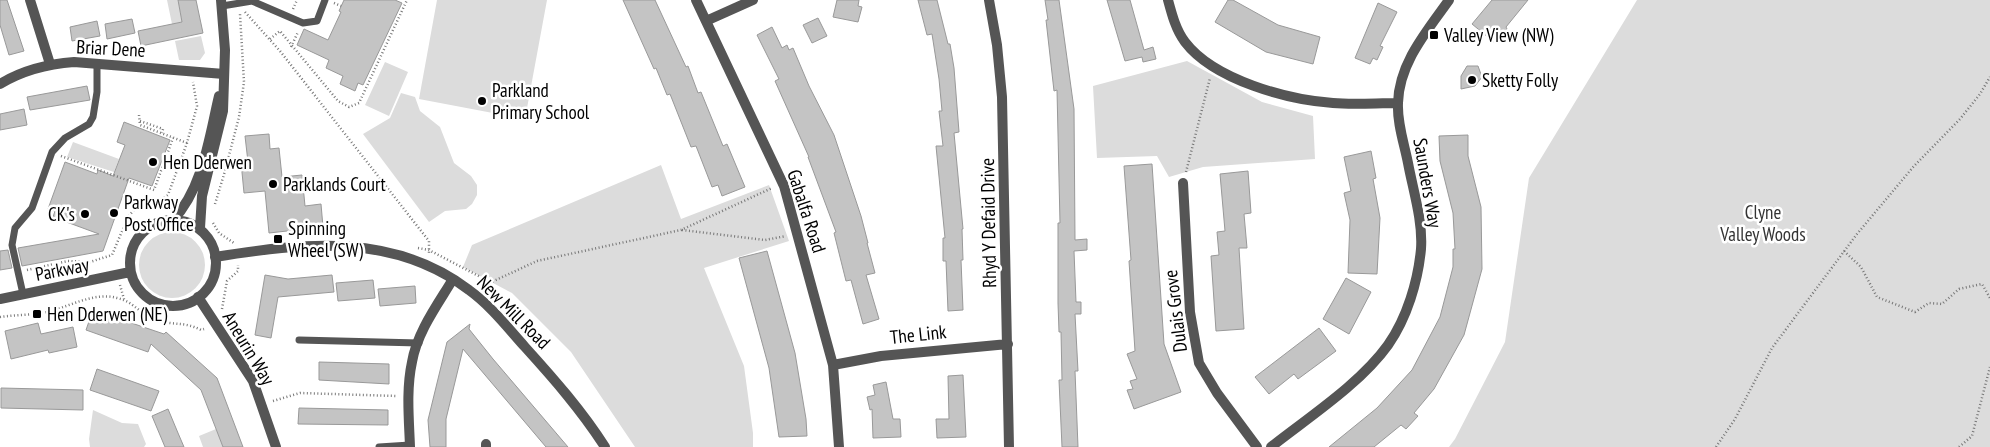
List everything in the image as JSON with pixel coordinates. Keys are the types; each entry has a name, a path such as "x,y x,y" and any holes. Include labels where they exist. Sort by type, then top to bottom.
{"street":[{"path":"30,0 50,64"},
{"name":"Gabalfa Road","path":"696,0 782,183 833,365 839,447"},
{"path":"706,21 752,0"},
{"name":"Rhyd Y Defaid Drive","path":"989,0 997,45 1002,97 1009,447"},
{"path":"1168,0 1174,22 1186,42 1213,67 1251,85 1290,97 1333,104 1398,103"},
{"name":"Saunders Way","path":"1272,447 1368,369 1389,344 1404,315 1416,281 1421,248 1418,214 1401,131 1398,103 1403,74 1415,46 1450,0"},
{"path":"200,228 202,196 223,112 222,3"},
{"name":"Briar Dene","path":"0,84 14,76 50,64 74,62 224,74"},
{"path":"173,220 184,208 193,192 207,148 224,74"},
{"name":"Dulais Grove","path":"1183,183 1190,312 1199,362 1217,393 1258,447"},
{"path":"173,220 190,222 200,228 212,246 215,257 214,272 208,286 198,297 185,304 170,306 156,303 144,295 134,284 130,272 130,257 134,246 141,236 157,224 173,220"},
{"name":"New Mill Road","path":"215,257 309,246 353,246 378,249 429,266 471,291 493,312 549,373 594,429 605,447"},
{"name":"Parkway","path":"0,299 130,272"},
{"path":"410,446 408,396 412,361 424,329 453,279"},
{"name":"Aneurin Way","path":"198,297 253,380 276,447"},
{"name":"The Link","path":"833,365 881,356 1008,344"}],"lane":[{"path":"222,3 252,1 303,23 316,21 325,0"},
{"path":"23,294 12,245 15,228 32,208 52,152 65,138 89,124 93,117 97,92 97,63"},
{"path":"299,340 418,343"},
{"path":"379,447 410,446"}],"path":[{"path":"270,40 280,31 291,47 338,101 349,107 359,103 407,0"},
{"path":"239,10 243,10 270,40 430,241 429,266"},
{"path":"291,47 303,23"},
{"path":"1183,183 1213,67"},
{"path":"20,280 24,270 68,261 90,262 112,255 128,217 139,204 161,200 168,196 187,143 197,106 191,71"},
{"path":"1716,447 1735,419 1772,348 1844,251 1914,166 1960,119 1980,94 1990,77"},
{"path":"139,115 140,125 187,143"},
{"path":"52,152 154,190 174,138"},
{"path":"471,291 537,262 681,230 782,183"},
{"path":"681,230 766,240 797,234"},
{"path":"1844,251 1861,267 1878,298 1915,312 1929,303 1942,304 1959,289 1982,284 1990,298"},
{"path":"1959,447 1972,436 1990,367"},
{"path":"262,404 300,392 408,396"}],"green space":[{"path":"167,0 178,0 182,22 172,24"},
{"path":"437,0 547,0 525,119 419,99"},
{"name":"Clyne Valley Woods","path":"1637,0 1990,0 1990,447 1449,447 1455,439 1505,342 1529,178"},
{"path":"201,36 205,53 200,60 179,60 175,41"},
{"path":"1187,61 1262,102 1313,116 1315,159 1203,167 1169,177 1157,156 1097,158 1093,86"},
{"path":"385,62 408,72 389,116 365,105"},
{"path":"401,93 415,97 420,111 440,127 454,163 471,176 477,185 477,195 472,204 466,209 445,211 429,222 363,134 390,118"},
{"path":"73,142 119,159 114,172 67,157"},
{"path":"661,165 681,219 769,185 789,241 704,268 744,366 753,433 753,447 635,447 571,352 512,293 463,267 472,245"},
{"path":"172,232 185,235 195,242 202,252 205,265 202,278 195,288 185,295 172,298 159,295 149,288 142,278 139,265 142,252 149,242 159,235"},
{"path":"93,410 122,423 138,424 146,444 144,447 90,447 89,439"},
{"path":"216,429 223,447 203,447 199,436"}],"building":[{"path":"0,0 7,0 24,51 9,55 0,25"},
{"path":"178,0 196,0 203,33 141,46 138,31 182,22"},
{"path":"344,0 395,0 402,3 363,85 358,83 355,91 340,84 343,76 326,68 329,60 297,45 304,29 328,40 341,12 339,11"},
{"path":"623,0 655,0 686,67 688,66 698,93 701,92 723,146 727,144 745,187 722,196 718,185 712,187 696,146 691,147 670,94 667,95 656,68 654,69"},
{"path":"837,0 859,0 858,6 862,7 858,22 833,17"},
{"path":"918,0 937,0 948,44 950,44 954,68 959,132 954,133 963,229 963,260 961,260 963,310 948,311 946,261 943,261 943,238 945,238 936,146 943,146 939,111 942,111 939,79 932,34 927,35"},
{"path":"1045,0 1059,0 1074,109 1075,240 1087,239 1087,250 1074,251 1076,302 1081,302 1081,314 1075,314 1078,371 1075,371 1078,447 1062,447 1059,380 1062,380 1058,303 1058,223 1060,223 1057,90 1054,91"},
{"path":"1107,0 1130,0 1144,50 1153,47 1156,59 1143,62 1142,57 1125,61"},
{"path":"1228,0 1233,0 1278,25 1320,37 1313,64 1266,52 1215,22"},
{"path":"1492,0 1528,0 1495,43 1472,24"},
{"path":"1378,3 1397,12 1380,46 1383,47 1377,60 1373,58 1370,64 1355,58"},
{"path":"818,18 827,36 812,43 803,25"},
{"path":"132,19 135,33 107,39 105,24"},
{"path":"97,21 100,36 72,41 70,27"},
{"path":"772,27 782,48 787,45 789,50 793,48 809,86 834,135 868,243 875,273 866,275 879,319 863,324 851,280 846,281 834,233 836,232 809,157 775,81 779,79 757,35"},
{"name":"Sketty Folly","path":"1467,66 1478,66 1482,77 1475,86 1461,89 1461,76"},
{"path":"87,86 90,100 30,110 27,97"},
{"path":"24,109 27,125 0,130 0,114"},
{"path":"124,122 170,140 152,186 129,178 103,251 22,266 18,248 99,234 53,217 55,211 48,209 65,162 97,174 98,170 113,176 125,145 117,142"},
{"name":"Parklands Court","path":"269,134 270,149 279,148 282,177 302,175 305,206 321,204 323,227 269,233 265,191 244,193 241,162 248,162 245,136"},
{"path":"1468,135 1468,156 1481,207 1482,269 1464,335 1434,389 1414,413 1418,416 1406,429 1401,425 1374,447 1329,447 1377,408 1412,370 1440,317 1453,267 1453,249 1455,249 1453,213 1440,161 1439,136"},
{"path":"1371,151 1376,178 1373,179 1380,218 1377,274 1348,273 1350,220 1344,193 1351,191 1344,157"},
{"path":"1152,164 1164,344 1181,392 1134,409 1127,390 1133,389 1130,381 1137,379 1127,354 1135,351 1124,166"},
{"path":"1248,171 1251,213 1244,214 1247,248 1239,248 1244,329 1216,331 1211,256 1219,255 1217,232 1225,231 1220,174"},
{"path":"8,250 12,268 0,270 0,251"},
{"path":"767,251 795,353 807,436 779,437 769,368 739,258"},
{"path":"265,275 288,279 332,275 334,292 278,297 271,338 255,335"},
{"path":"1346,278 1371,292 1349,334 1323,319"},
{"path":"373,280 375,298 338,301 336,283"},
{"path":"415,286 416,303 380,306 378,289"},
{"path":"93,310 164,334 166,332 217,378 243,447 223,447 201,390 151,344 148,352 86,330"},
{"path":"38,323 41,334 73,327 77,347 49,353 48,350 11,359 5,331"},
{"path":"470,324 469,329 568,447 546,447 463,349 446,419 446,447 430,447 428,420 447,342"},
{"path":"1319,328 1336,351 1298,379 1294,374 1269,394 1255,377"},
{"path":"319,362 389,364 389,384 319,380"},
{"path":"97,369 159,391 151,411 90,390"},
{"path":"963,375 966,437 937,438 936,419 949,419 948,376"},
{"path":"886,382 893,419 900,419 901,437 873,438 872,409 870,410 867,397 875,395 873,385"},
{"path":"1,388 83,390 83,410 1,408"},
{"path":"299,408 388,410 388,425 298,424"},
{"path":"168,409 184,447 165,447 152,416"}],"place":[{"name":"Valley View (NW)","path":"1434,35"},
{"name":"Sketty Folly","path":"1472,80"},
{"name":"Parkland Primary School","path":"482,101"},
{"name":"Hen Dderwen","path":"153,162"},
{"name":"Parklands Court","path":"273,184"},
{"name":"Parkway Post Office","path":"114,213"},
{"name":"CK's","path":"85,214"},
{"name":"Spinning Wheel (SW)","path":"278,239"},
{"name":"Hen Dderwen (NE)","path":"37,314"}]}
